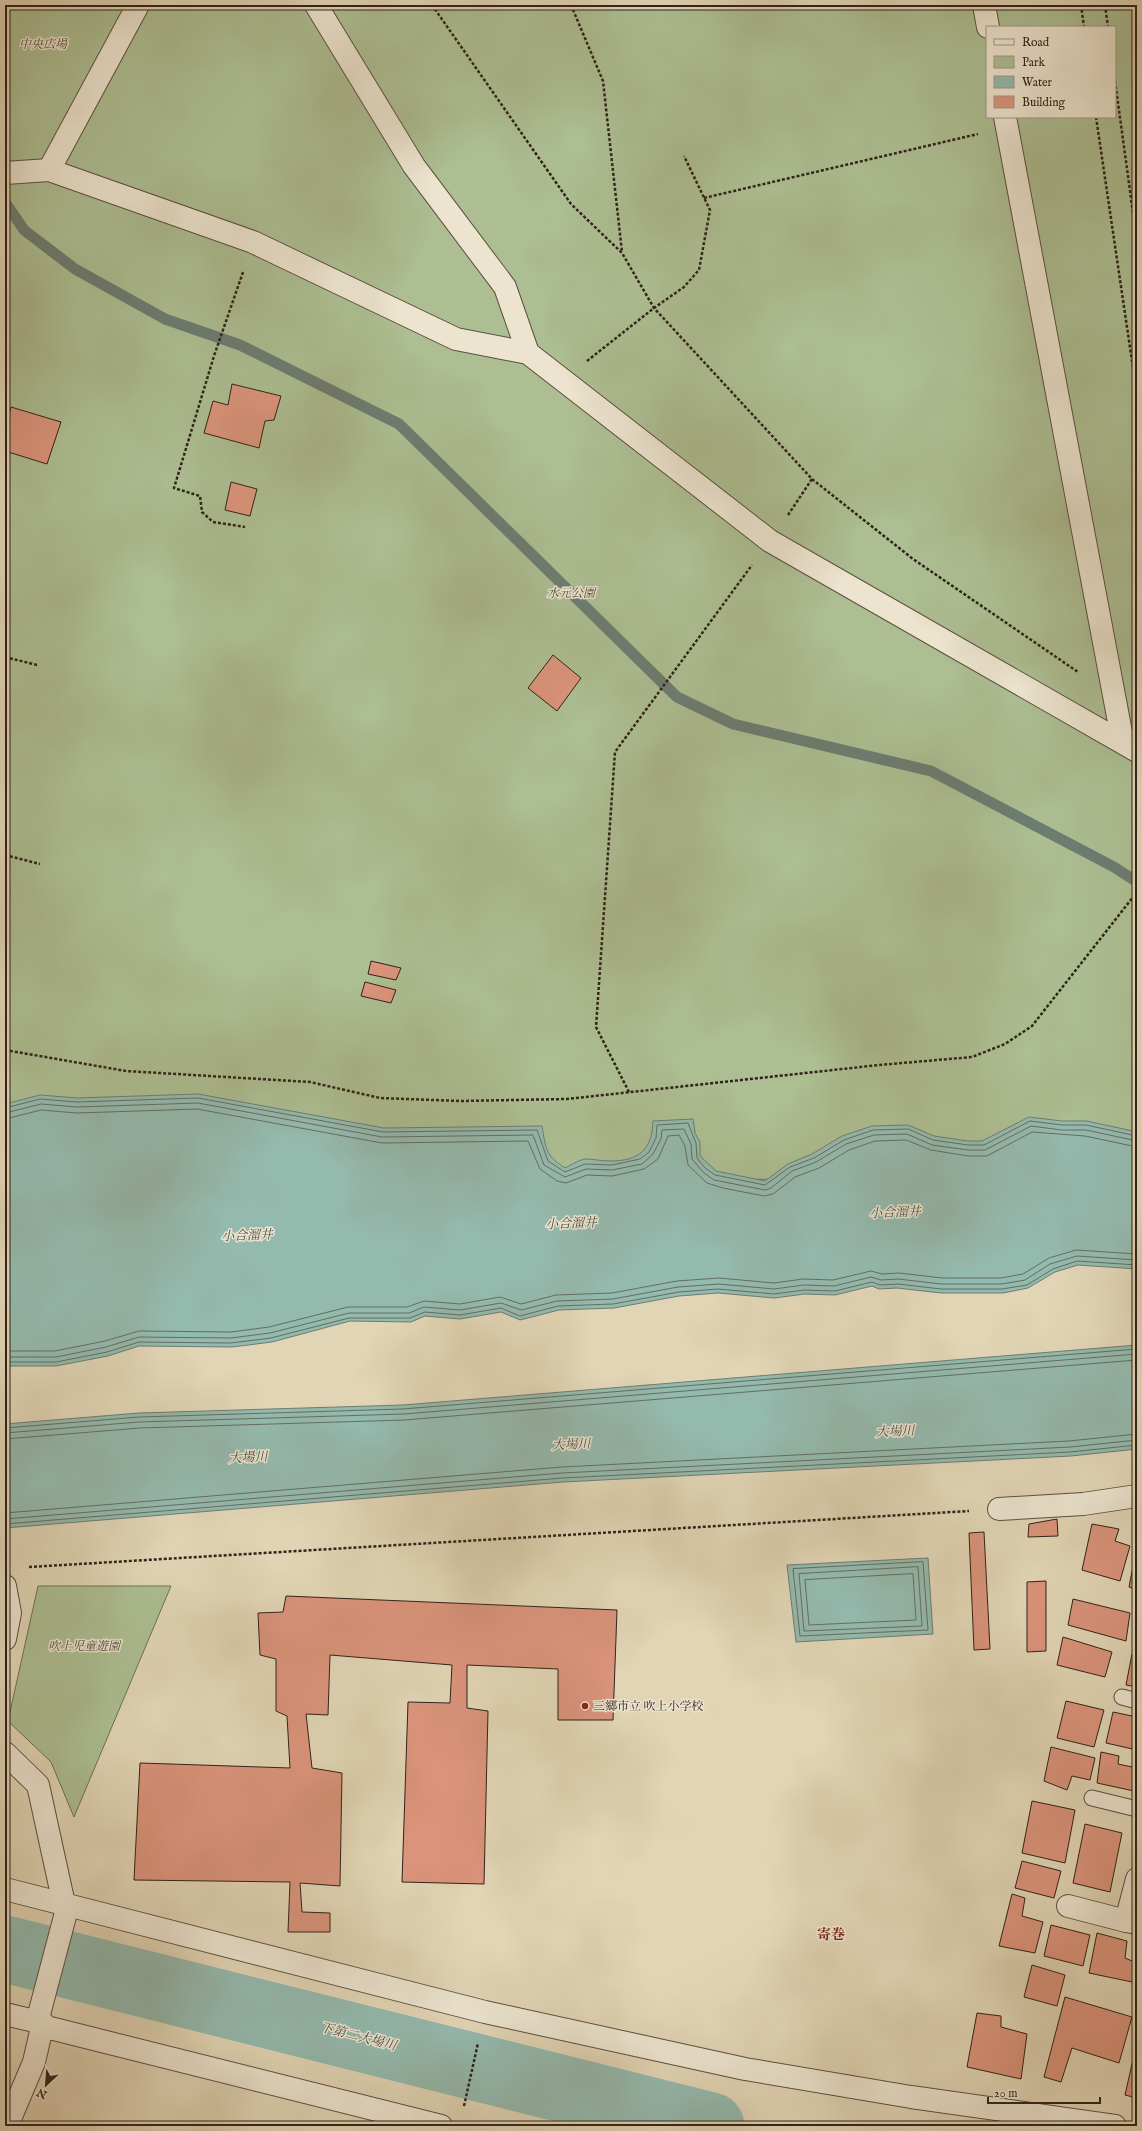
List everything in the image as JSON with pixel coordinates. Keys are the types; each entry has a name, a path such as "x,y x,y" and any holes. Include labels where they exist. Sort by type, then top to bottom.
{"street":[{"path":"49,170 138,5"},
{"path":"316,5 414,166 505,288 528,353"},
{"path":"984,5 988,26"},
{"path":"1006,122 1112,684 1130,747"},
{"path":"5,173 49,170 253,242 456,339 528,353 770,541 1130,747"},
{"path":"999,1509 1083,1504 1137,1496"},
{"path":"5,1586 10,1613 5,1639"},
{"path":"5,1753 38,1785 66,1904 40,2024 34,2062 7,2126"},
{"path":"1068,1906 1132,1922 1137,1879"},
{"path":"5,1889 485,2012 745,2069 911,2097 1116,2126"},
{"path":"5,2014 436,2125"}],"lane":[{"path":"1122,1697 1137,1701"},
{"path":"1092,1798 1137,1809"}],"path":[{"path":"432,5 571,204 622,253 654,308 812,479 920,564 1080,673 1112,684"},
{"path":"571,5 603,81 622,253"},
{"path":"1081,5 1084,26"},
{"path":"1104,5 1108,26"},
{"path":"1116,88 1137,242"},
{"path":"1096,118 1137,394"},
{"path":"704,198 1006,122"},
{"path":"564,380 654,308 684,287 699,270 710,210 684,156"},
{"path":"245,527 213,522 202,512 200,496 174,488 214,356 253,242"},
{"path":"629,1092 596,1027 615,752 770,541 812,479"},
{"path":"5,657 37,665"},
{"path":"5,855 40,864"},
{"path":"5,1050 126,1071 310,1082 380,1098 460,1101 567,1099 879,1064 972,1057 1005,1044 1032,1026 1136,893"},
{"path":"21,1567 999,1509"},
{"path":"462,2111 485,2012"}],"green space":[{"name":"水元公園","path":"5,5 1137,5 1137,1176 1047,1179 5,1180"},
{"name":"吹上児童遊園","path":"38,1586 171,1586 74,1817 51,1762 8,1721"}],"water":[{"name":"小合溜井","path":"198,1094 384,1128 542,1126 544,1140 550,1155 565,1168 585,1159 610,1161 629,1159 642,1152 647,1146 652,1131 653,1121 693,1119 695,1133 700,1142 700,1156 716,1171 765,1181 788,1164 812,1154 842,1136 872,1126 908,1125 934,1136 968,1141 982,1141 1029,1117 1062,1121 1087,1121 1137,1132 1137,1269 1078,1265 1055,1272 1028,1288 1003,1293 941,1293 897,1288 879,1289 872,1286 835,1295 805,1294 774,1298 718,1293 679,1296 614,1308 559,1310 520,1320 501,1312 460,1319 425,1316 411,1322 350,1321 272,1342 232,1347 139,1346 108,1356 56,1366 5,1366 5,1104 40,1095 77,1098"},
{"name":"大場川","path":"1137,1345 1137,1449 1071,1456 563,1482 5,1528 5,1424 139,1413 403,1405"},
{"path":"928,1558 933,1634 796,1642 787,1565"}],"building":[{"path":"232,384 281,396 274,420 265,421 259,448 204,433 213,401 228,405"},
{"path":"11,407 61,422 47,464 5,451 5,430"},
{"path":"231,482 257,489 250,516 225,510"},
{"path":"553,655 581,678 557,711 528,688"},
{"path":"371,961 401,968 396,980 368,974"},
{"path":"365,982 396,990 391,1003 361,996"},
{"path":"1057,1519 1058,1536 1028,1537 1029,1524"},
{"path":"1092,1524 1119,1529 1115,1541 1130,1546 1120,1581 1082,1570"},
{"path":"984,1532 990,1649 974,1650 969,1533"},
{"path":"1134,1561 1137,1561 1137,1590 1129,1587"},
{"path":"1046,1581 1046,1651 1027,1652 1027,1582"},
{"path":"286,1596 617,1610 613,1720 558,1720 558,1669 467,1665 467,1708 488,1711 484,1884 402,1882 408,1702 450,1703 452,1665 330,1655 328,1715 306,1714 312,1768 342,1773 340,1886 300,1883 302,1912 330,1913 330,1932 288,1932 290,1882 134,1880 140,1763 290,1768 287,1716 276,1711 276,1659 260,1655 258,1613 283,1612"},
{"path":"1073,1599 1130,1613 1126,1641 1068,1625"},
{"path":"1063,1637 1112,1652 1105,1677 1057,1665"},
{"path":"1132,1654 1137,1655 1137,1687 1126,1685"},
{"path":"1066,1701 1104,1710 1094,1747 1057,1738"},
{"path":"1113,1712 1137,1717 1137,1750 1106,1743"},
{"path":"1051,1747 1095,1758 1090,1780 1072,1776 1067,1790 1044,1781"},
{"path":"1101,1752 1119,1756 1118,1764 1137,1768 1134,1791 1097,1783"},
{"path":"1032,1801 1075,1810 1065,1863 1022,1853"},
{"path":"1085,1824 1122,1833 1110,1892 1073,1883"},
{"path":"1022,1861 1061,1871 1054,1898 1015,1888"},
{"path":"1012,1894 1025,1898 1022,1916 1043,1922 1035,1953 999,1946"},
{"path":"1051,1925 1090,1935 1083,1966 1044,1956"},
{"path":"1097,1933 1127,1941 1125,1958 1137,1963 1132,1982 1089,1973"},
{"path":"1032,1965 1065,1975 1057,2006 1024,1997"},
{"path":"1065,1997 1132,2017 1119,2063 1072,2048 1061,2082 1044,2077"},
{"path":"977,2013 1001,2016 1001,2027 1027,2034 1021,2079 967,2067"},
{"path":"1137,2046 1137,2098 1125,2095"}],"waterway":[{"path":"5,202 24,230 75,269 165,319 240,345 399,424 677,697 733,724 931,771 1114,867 1137,882"},
{"name":"下第二大場川","path":"5,1949 711,2126"}],"place":[{"name":"三郷市立 吹上小学校","path":"585,1706"}],"district":[{"name":"寄巻","path":"831,1935"}],"park label":[{"name":"中央広場","path":"43,44"}]}
